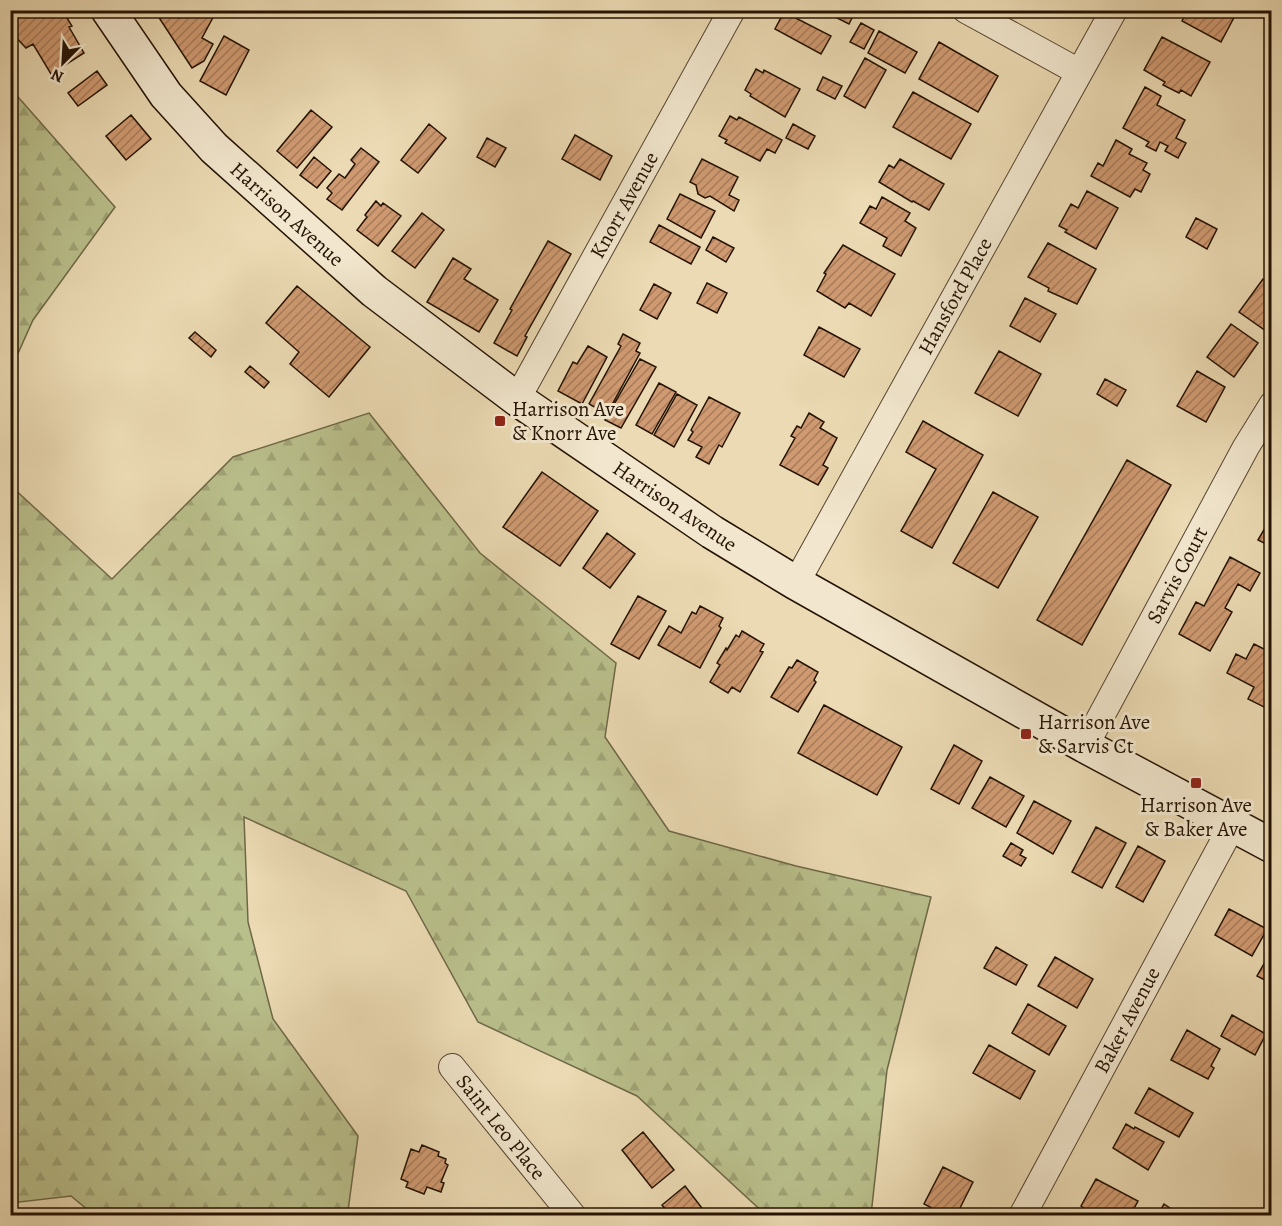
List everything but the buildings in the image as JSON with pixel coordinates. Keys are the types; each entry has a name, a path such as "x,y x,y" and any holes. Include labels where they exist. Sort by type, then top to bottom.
{"main road":[{"name":"Harrison Avenue","path":"108,10 166,95 214,148 374,291 517,399 712,532 796,583 1085,746 1272,846"}],"street":[{"name":"Knorr Avenue","path":"517,399 732,10"},
{"path":"966,10 1079,72"},
{"name":"Hansford Place","path":"796,583 1114,10"},
{"name":"Sarvis Court","path":"1085,746 1246,447 1272,405"},
{"name":"Baker Avenue","path":"1022,1215 1233,824"},
{"name":"Saint Leo Place","path":"452,1067 573,1215"}],"green space":[{"path":"11,89 115,207 33,320 11,369"},
{"path":"369,413 480,553 616,663 605,737 669,831 796,866 931,897 887,1070 871,1215 766,1215 637,1096 478,1022 406,891 244,817 248,922 273,1019 358,1136 348,1211 351,1215 94,1215 71,1196 11,1203 11,486 112,579 233,457"}],"place":[{"name":"Harrison Ave & Knorr Ave","path":"500,421"},
{"name":"Harrison Ave & Sarvis Ct","path":"1026,734"},
{"name":"Harrison Ave & Baker Ave","path":"1196,783"}]}
